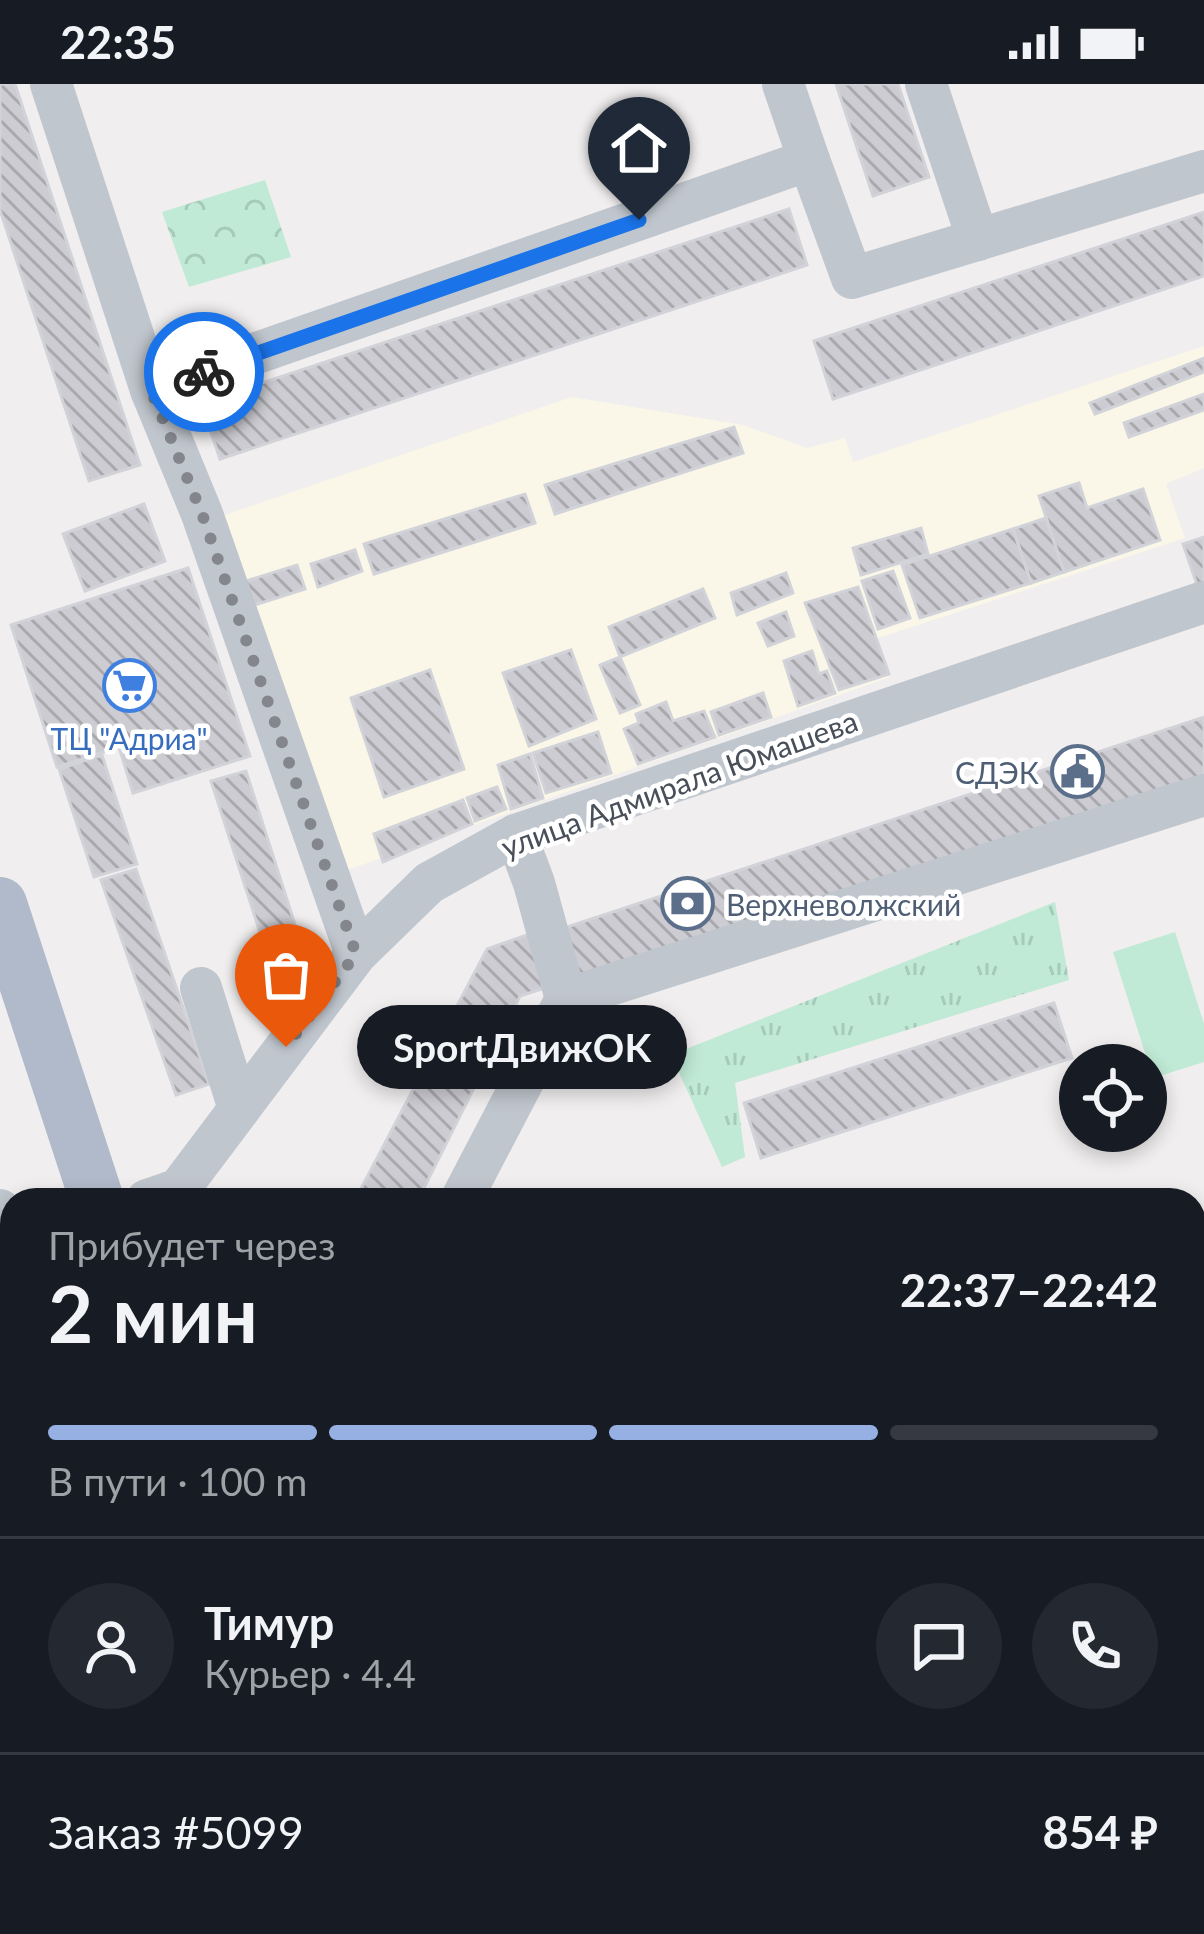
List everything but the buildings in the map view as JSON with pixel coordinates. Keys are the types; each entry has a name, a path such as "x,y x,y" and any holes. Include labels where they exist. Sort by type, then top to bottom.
{"main road":[{"path":"0,904 93,1188"}],"street":[{"path":"51,84 151,390 202,514 356,954"},
{"path":"783,84 852,278 1204,170"},
{"path":"926,84 978,240"},
{"path":"151,390 809,160"},
{"name":"улица Адмирала Юмашева","path":"180,1188 356,954 429,884 517,835 1204,602"},
{"path":"566,999 1204,795"},
{"path":"467,1188 566,999 517,835"},
{"path":"201,988 239,1109"}],"shaded area":[{"path":"1204,346 1204,468 1166,484 1185,538 878,638 890,677 336,874 216,518 572,397 743,425 807,448 845,438 853,462"}],"green space":[{"path":"265,180 291,257 189,287 162,212"},
{"path":"1055,902 1069,980 735,1083 745,1157 722,1167 671,1055"},
{"path":"1175,932 1204,1024 1204,1062 1167,1074 1167,1044 1142,1044 1113,952"}],"way so far":[{"path":"204,372 151,390 202,514 356,954 286,1047"}],"place":[{"name":"ТЦ \"Адриа\"","path":"129,686"},
{"name":"СДЭК","path":"1078,772"},
{"name":"Верхневолжский","path":"687,904"},
{"name":"SportДвижOK","path":"286,1047"}],"route":[{"path":"204,372 639,220"}]}
